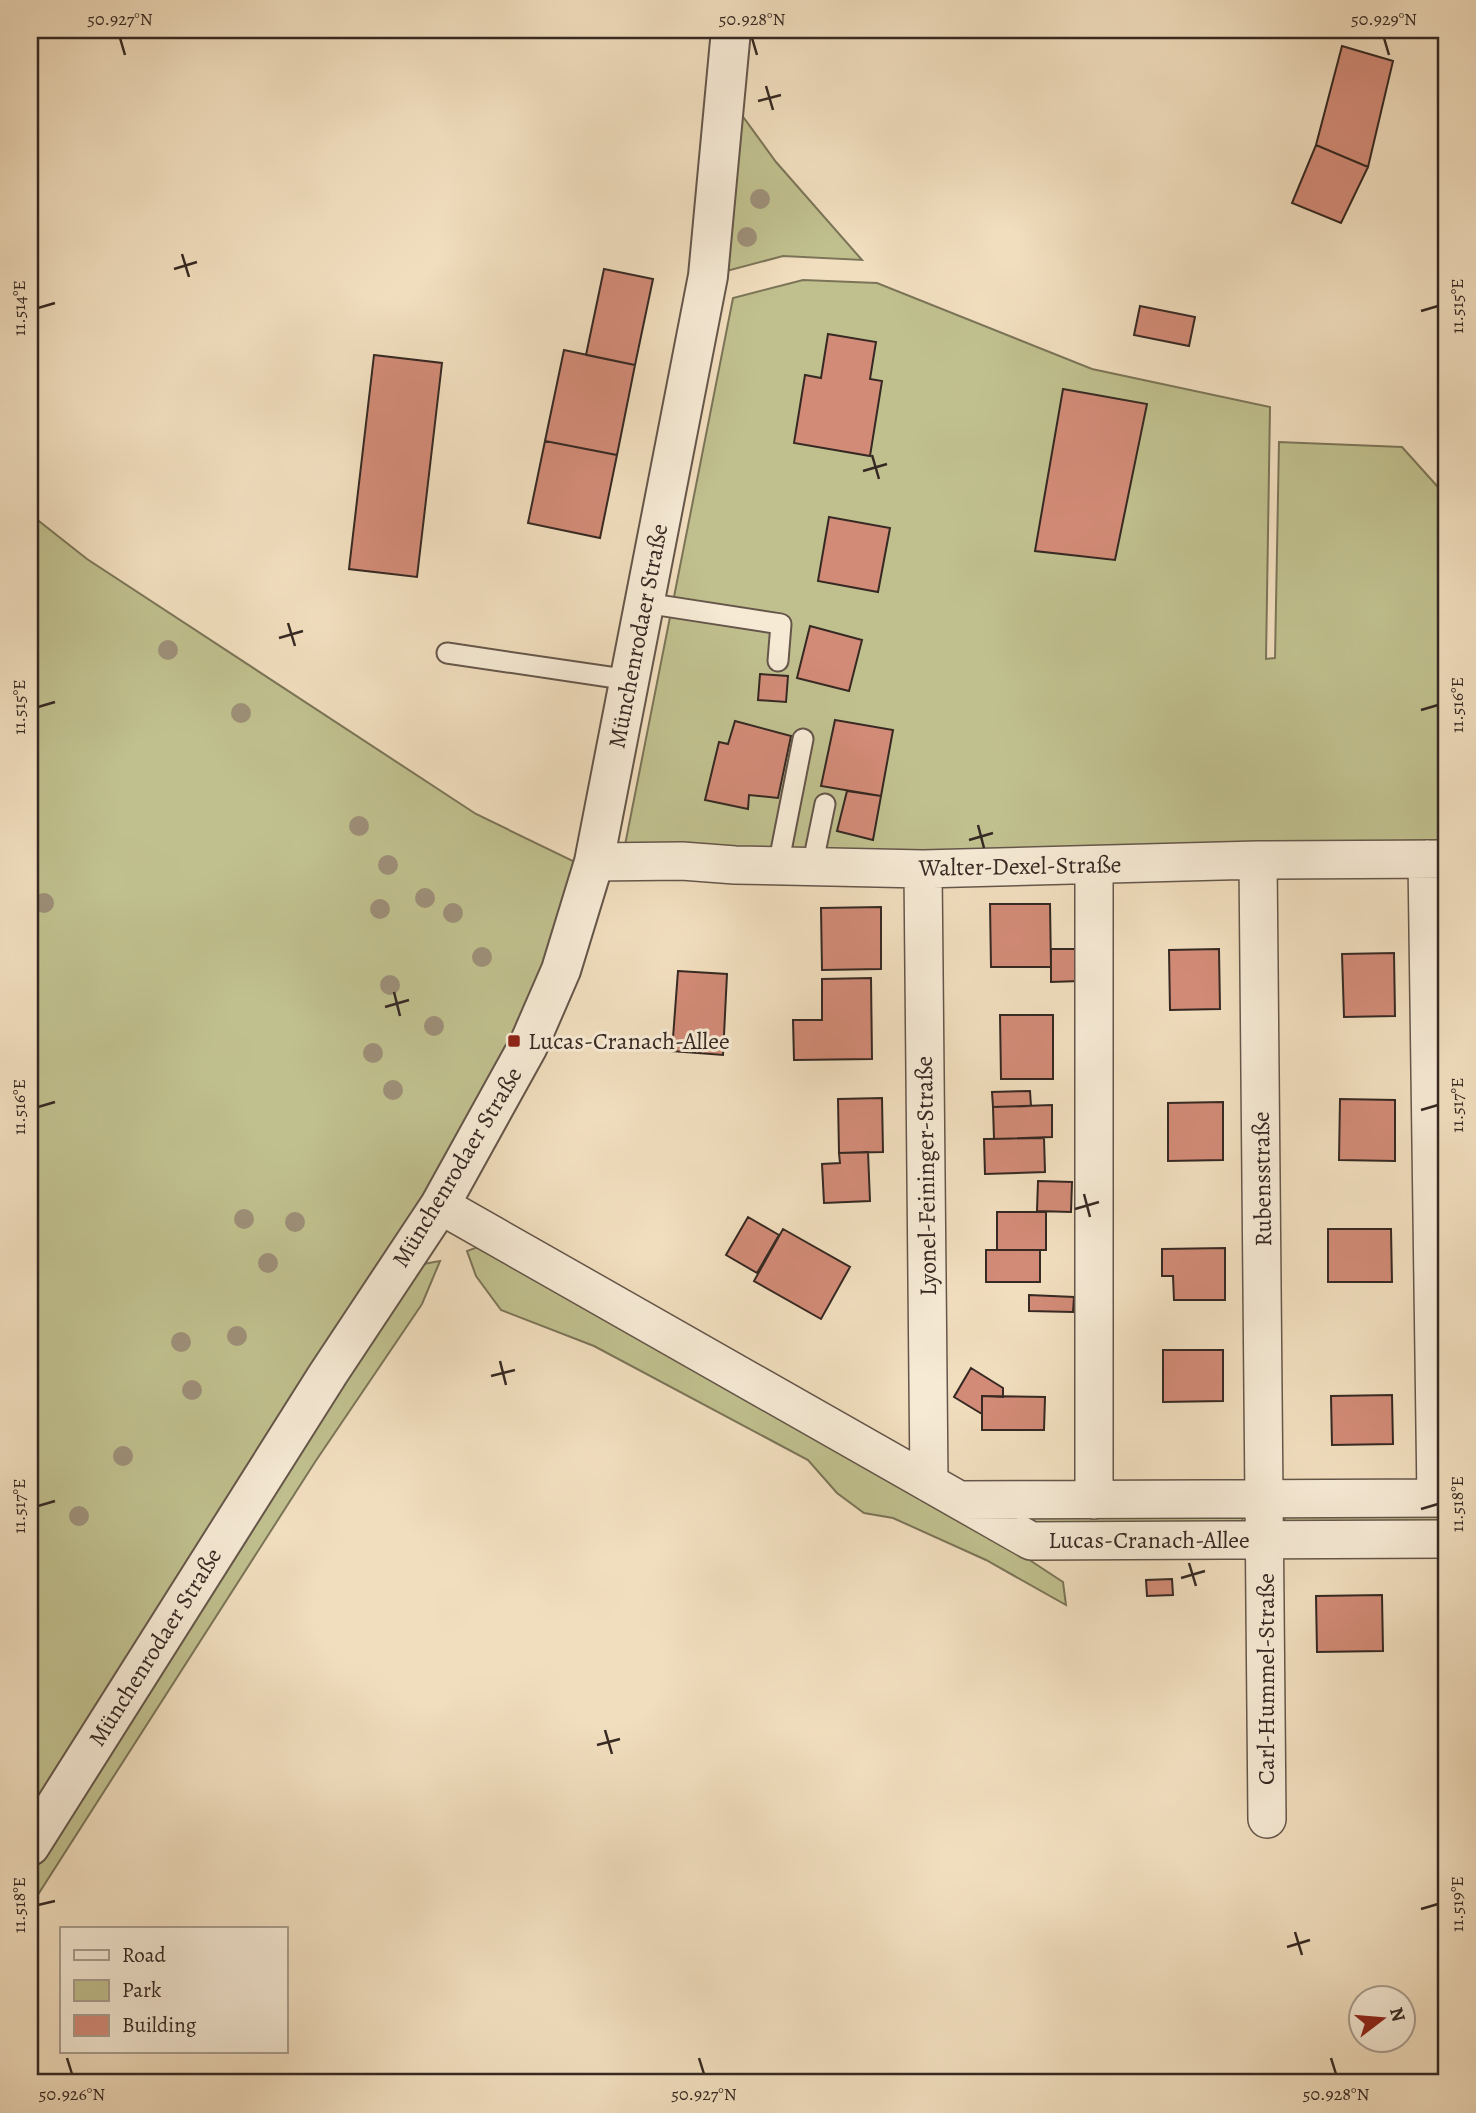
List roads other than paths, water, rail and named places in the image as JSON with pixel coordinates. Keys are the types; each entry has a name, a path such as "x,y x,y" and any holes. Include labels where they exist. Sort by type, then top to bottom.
{"street":[{"name":"Münchenrodaer Straße","path":"30,1846 327,1374 440,1205 528,1046 561,970 594,862 708,276 731,30"},
{"name":"Walter-Dexel-Straße","path":"594,862 682,861 923,869 1258,860 1437,859"},
{"path":"1437,859 1441,1498"},
{"name":"Rubensstraße","path":"1258,860 1266,1498"},
{"path":"1094,865 1094,1500"},
{"name":"Lyonel-Feininger-Straße","path":"923,869 944,1491"},
{"name":"Lucas-Cranach-Allee","path":"440,1205 1031,1541 1446,1539"},
{"name":"Lucas-Cranach-Allee","path":"944,1491 1094,1500 1441,1498"},
{"name":"Lucas-Cranach-Allee","path":"1265,1539 1266,1498"},
{"name":"Carl-Hummel-Straße","path":"1265,1539 1267,1819"}],"lane":[{"path":"645,604 781,624 778,661"},
{"path":"447,653 630,680"},
{"path":"795,866 803,739"},
{"path":"795,866 825,804"}],"place":[{"name":"Lucas-Cranach-Allee","path":"514,1041"}]}
